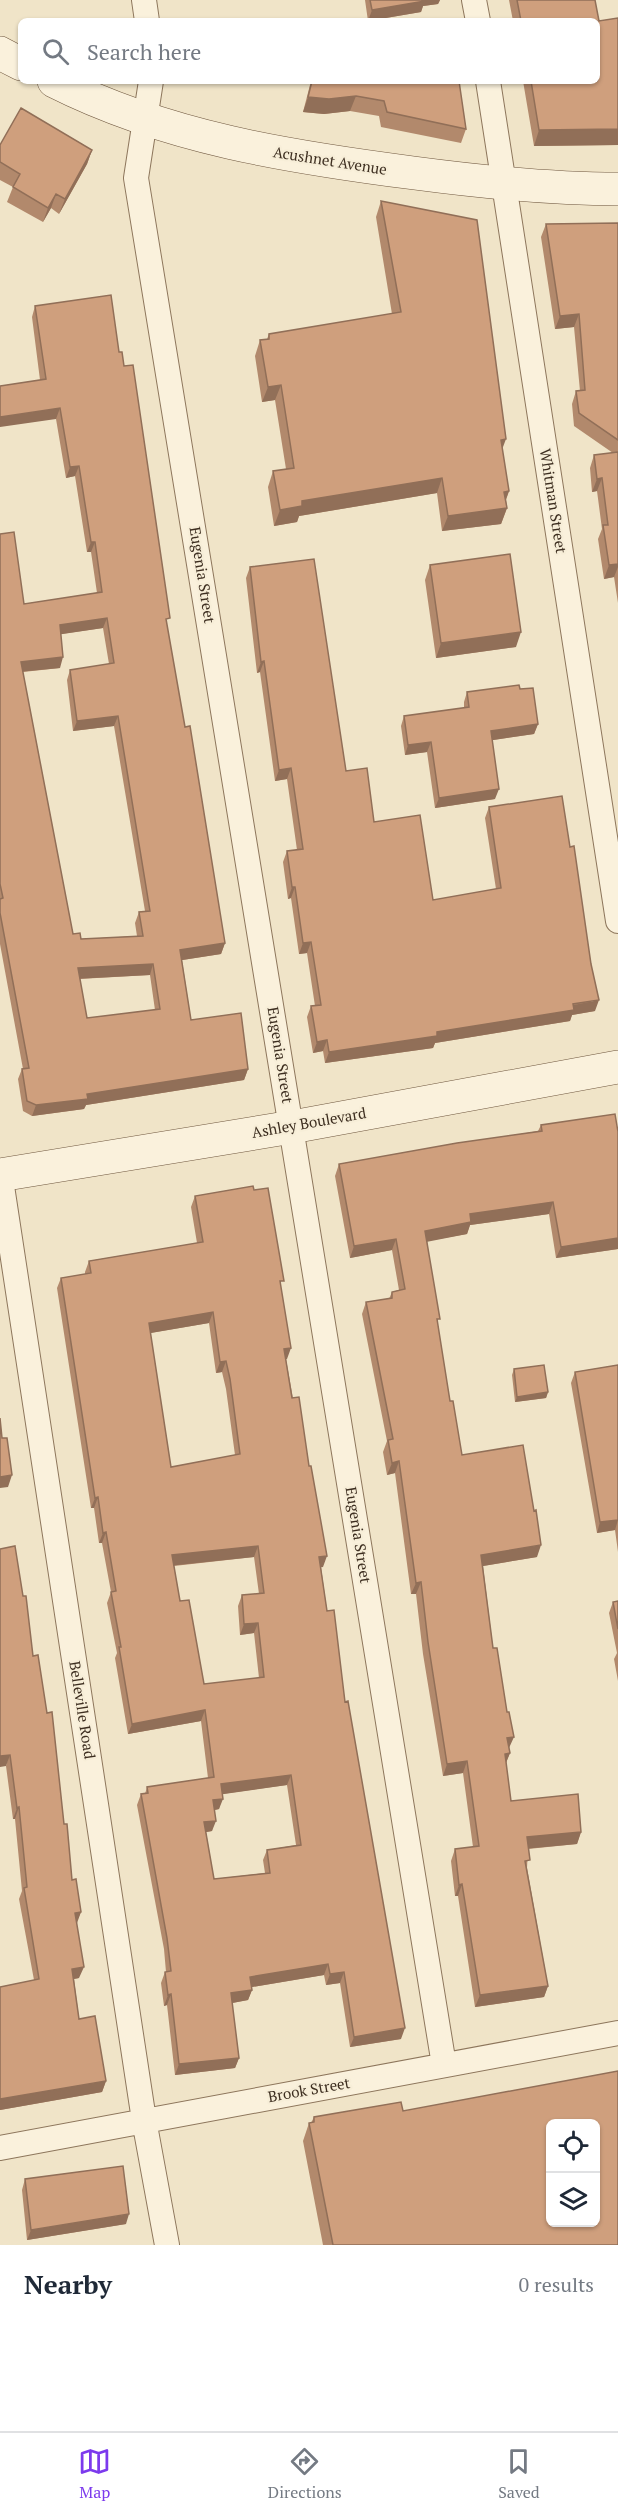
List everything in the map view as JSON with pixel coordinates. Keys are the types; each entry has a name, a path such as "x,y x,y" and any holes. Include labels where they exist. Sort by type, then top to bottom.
{"main road":[{"path":"0,53 18,62"},
{"name":"Acushnet Avenue","path":"60,84 99,103 146,121 298,158 505,185 618,189"},
{"name":"Ashley Boulevard","path":"0,1175 292,1127 618,1067"}],"street":[{"path":"144,0 147,18"},
{"path":"474,0 477,18"},
{"name":"Eugenia Street","path":"151,84 136,178 444,2065"},
{"name":"Whitman Street","path":"488,84 618,921"},
{"name":"Belleville Road","path":"0,1175 144,2120 167,2245"},
{"name":"Brook Street","path":"0,2148 618,2032"}],"building":[{"path":"370,0 424,0 425,1 372,10"},
{"path":"517,0 595,0 598,18 520,18"},
{"path":"618,18 618,129 539,130 531,84 600,84 600,21"},
{"path":"311,84 459,84 466,129 387,112 384,101 356,96 329,99 308,97"},
{"path":"21,108 92,150 65,199 56,194 48,208 13,187 20,174 0,162 0,145"},
{"path":"381,201 477,220 506,439 501,440 509,491 504,492 507,508 448,516 442,478 302,501 302,506 280,510 273,471 294,468 281,385 268,387 260,340 269,339 269,334 401,312"},
{"path":"618,223 618,440 579,413 576,391 585,390 579,314 560,316 546,224"},
{"path":"111,295 119,352 122,352 124,366 133,365 170,618 166,619 185,727 190,726 225,943 180,950 191,1020 241,1013 248,1069 87,1094 88,1099 36,1105 27,1101 22,1069 29,1068 0,913 0,899 3,898 0,884 0,534 14,532 24,604 102,592 95,542 91,542 79,466 70,467 60,408 0,417 0,386 46,379 35,306","holes":["107,618 114,663 70,670 77,721 118,716 150,911 139,912 143,936 81,939 80,933 73,934 21,662 63,657 60,625","153,964 160,1009 87,1018 78,968"]},
{"path":"618,452 618,564 609,565 603,525 608,525 602,478 597,479 594,455"},
{"path":"510,554 521,632 441,643 430,565"},
{"path":"314,559 346,771 367,768 374,822 420,815 433,900 501,888 489,807 562,796 570,847 574,846 591,964 599,1000 573,1004 574,1010 437,1032 437,1036 329,1052 327,1040 317,1042 311,1006 321,1005 311,942 303,943 287,851 303,849 291,768 279,770 264,661 261,662 250,567"},
{"path":"519,685 520,689 533,688 538,724 491,731 499,789 439,798 431,742 408,745 404,716 469,707 467,692"},
{"path":"615,1114 618,1132 618,1238 561,1247 553,1202 470,1214 471,1222 425,1231 440,1319 437,1319 450,1401 453,1401 462,1455 523,1445 534,1511 536,1510 541,1545 481,1555 493,1648 497,1648 507,1712 509,1712 514,1737 507,1738 510,1753 505,1754 511,1801 578,1794 581,1832 527,1837 530,1860 525,1861 548,1986 480,1995 462,1884 459,1885 455,1849 479,1846 467,1761 447,1764 421,1582 416,1583 399,1461 392,1463 388,1440 393,1439 366,1302 392,1298 392,1292 405,1289 396,1239 354,1246 339,1164 542,1131 541,1125"},
{"path":"253,1186 254,1190 268,1188 284,1281 280,1281 291,1348 284,1349 292,1398 299,1397 309,1466 311,1466 327,1556 319,1557 327,1611 334,1610 345,1702 348,1701 405,2028 354,2037 344,1972 330,1974 328,1964 250,1977 252,1990 231,1993 239,2058 179,2064 171,1994 168,1995 165,1972 171,1971 167,1938 141,1794 148,1793 147,1787 214,1777 205,1710 132,1724 111,1592 116,1591 106,1532 103,1533 98,1497 95,1498 61,1278 91,1273 89,1261 203,1242 195,1196","holes":["213,1312 220,1362 226,1361 230,1379 240,1454 171,1467 149,1323","258,1546 264,1593 242,1595 244,1624 258,1623 264,1677 204,1684 189,1600 180,1601 172,1555","291,1775 301,1845 267,1850 270,1873 214,1879 204,1822 216,1821 213,1800 223,1799 221,1784"]},
{"path":"544,1365 548,1392 517,1397 514,1369"},
{"path":"618,1365 618,1520 600,1522 575,1372"},
{"path":"0,1418 2,1438 7,1438 12,1475 0,1477"},
{"path":"15,1546 23,1596 26,1596 33,1656 38,1655 47,1713 52,1712 72,1880 76,1879 81,1912 75,1913 84,1967 72,1969 79,2019 95,2016 106,2081 0,2099 0,1987 39,1979 24,1888 27,1887 19,1807 17,1808 10,1755 0,1756 0,1549"},
{"path":"618,1601 618,1629 613,1602"},
{"path":"618,2071 618,2245 333,2245 309,2123 314,2122 314,2117 401,2102 403,2111"},
{"path":"123,2166 129,2214 31,2230 25,2179"}]}
